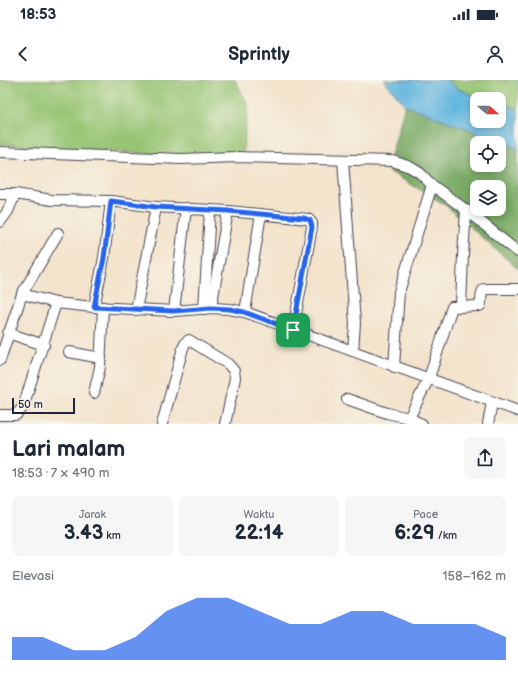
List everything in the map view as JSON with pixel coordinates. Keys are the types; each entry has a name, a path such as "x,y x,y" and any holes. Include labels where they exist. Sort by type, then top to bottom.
{"street":[{"path":"0,152 182,159 236,157 393,161 410,167 420,173 432,185 518,252"},
{"path":"343,160 355,323 353,351"},
{"path":"394,367 398,292 432,185"},
{"path":"0,194 15,194 52,200 111,201 156,207 228,211 304,218 310,220 312,223 293,330"},
{"path":"0,222 8,211 15,194"},
{"path":"94,393 101,358 98,307 111,201"},
{"path":"136,310 156,207"},
{"path":"174,311 186,208"},
{"path":"207,308 210,210"},
{"path":"461,307 466,210"},
{"path":"207,308 228,211"},
{"path":"244,312 261,214"},
{"path":"0,360 22,294 58,233"},
{"path":"409,418 429,378 450,310 453,307 480,306 481,294 484,289 518,289"},
{"path":"22,294 56,303 98,307 174,311 207,308 230,309 244,312 394,367 518,410"},
{"path":"0,415 18,414 21,410 44,345 56,303"},
{"path":"8,333 44,345"},
{"path":"162,424 183,348 186,342 190,340 228,364 234,371 235,378 225,424"},
{"path":"69,352 101,358"},
{"path":"347,399 387,413 409,418 422,424"},
{"path":"488,424 492,402"}],"green space":[{"path":"0,80 235,80 248,105 242,160 4,144 0,145"},
{"path":"447,80 518,80 518,109 506,105 506,92 470,92 470,95"},
{"path":"405,105 486,136 470,136 470,172 506,172 506,144 515,147 518,152 518,269 444,204 387,170"}],"water":[{"path":"384,80 447,80 458,89 470,94 470,128 506,128 506,105 518,109 518,152 515,147 506,144 506,136 486,136 405,105"}],"route":[{"path":"111,201 156,207 228,211 304,218 310,220 312,227 293,330 244,312 230,309 211,308 174,311 94,307 107,241 111,201"}]}
